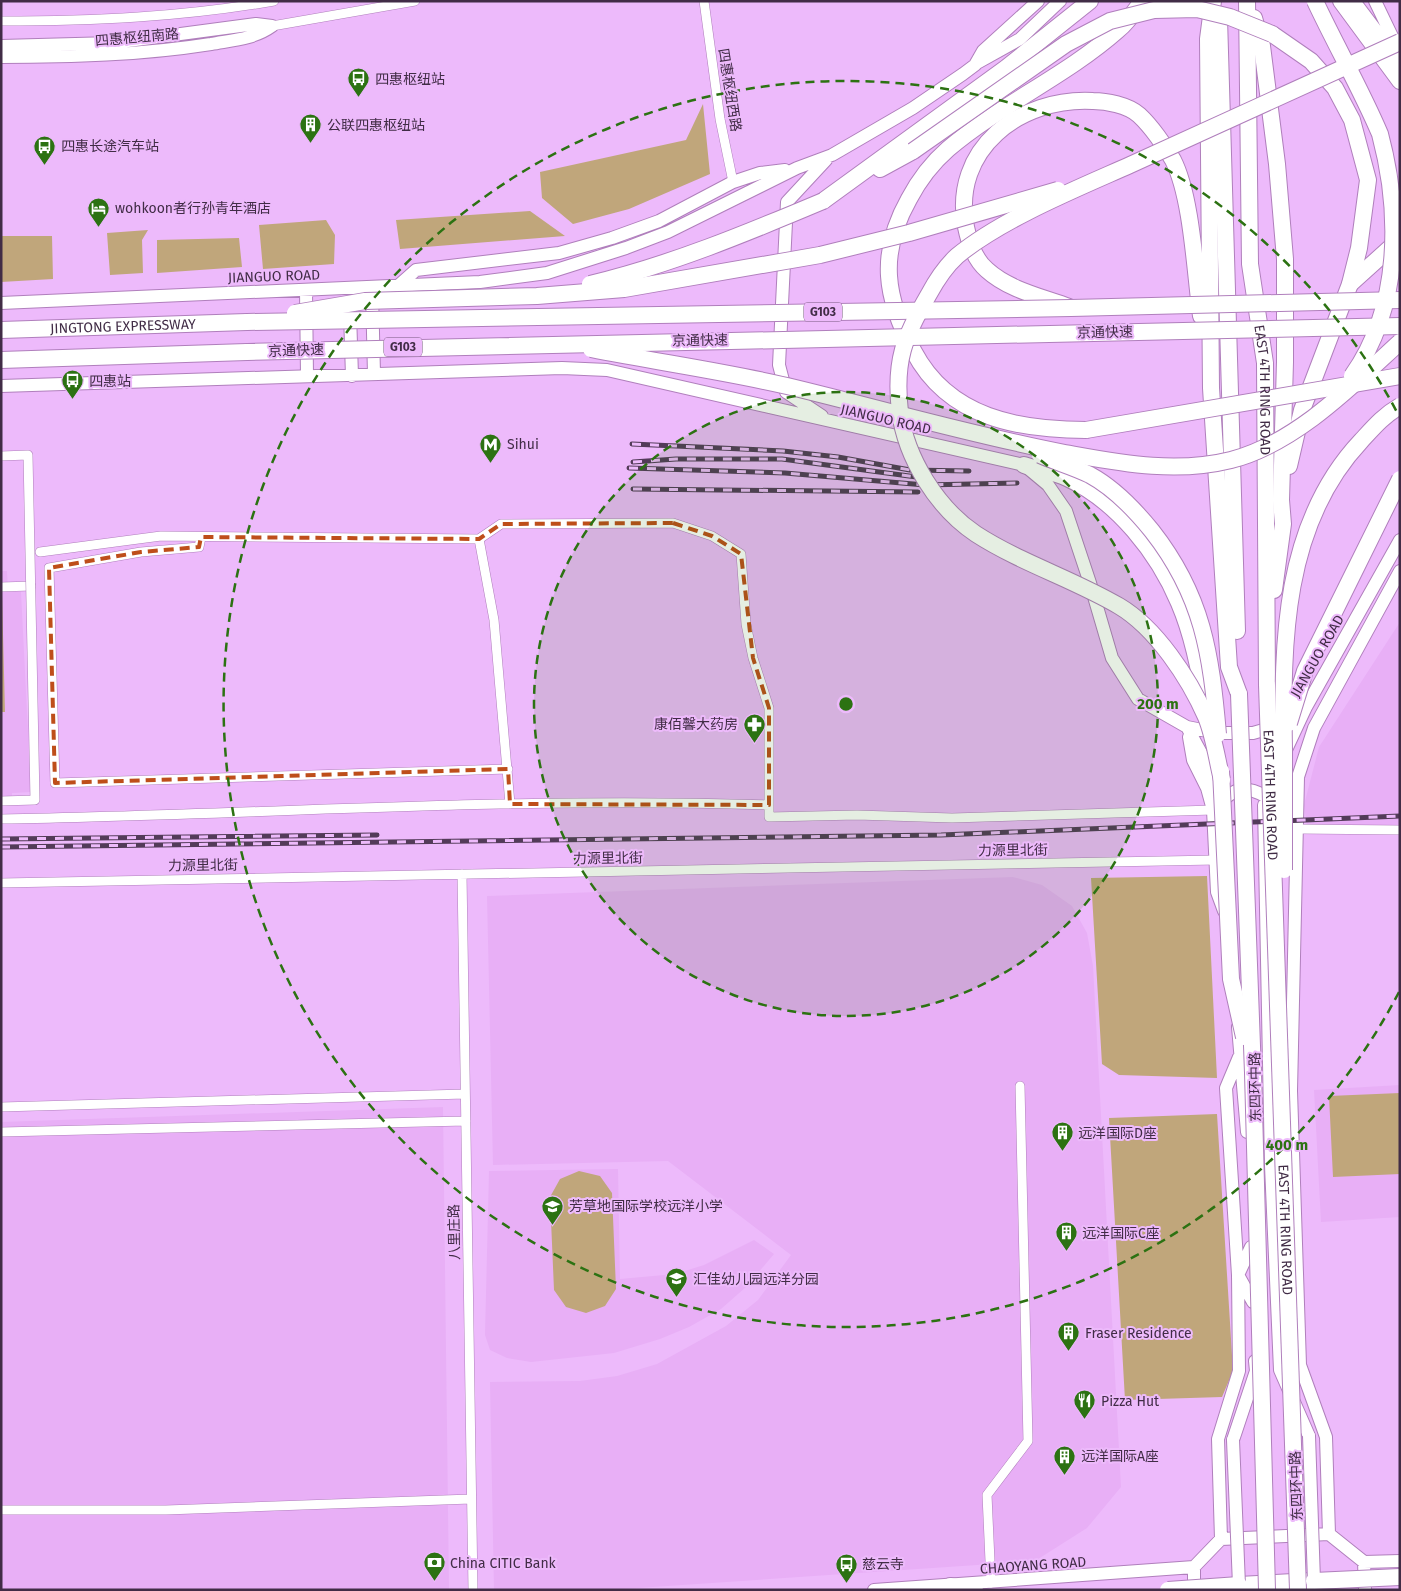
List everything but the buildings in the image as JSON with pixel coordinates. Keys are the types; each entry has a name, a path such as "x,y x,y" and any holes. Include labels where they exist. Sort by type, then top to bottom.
{"highway":[{"path":"823,201 1006,68 1090,1"},
{"path":"1071,308 1006,283 986,270 974,254 964,215 964,191 970,170 992,126 1018,100 1075,65 1120,29 1142,1"},
{"path":"1213,1 1208,39 1211,388 1229,667 1239,694"},
{"name":"EAST 4TH RING ROAD","path":"1218,1 1228,265 1239,694 1253,1074 1267,1590"},
{"path":"1248,1 1262,46 1277,164 1285,260 1285,362 1281,500 1283,524 1266,649"},
{"name":"EAST 4TH RING ROAD","path":"1248,1 1250,264 1265,363 1266,685 1298,1590"},
{"path":"1314,1 1380,136 1399,209 1398,258 1388,308 1367,355 1333,402"},
{"path":"1341,1 1400,80"},
{"path":"537,296 663,264 745,234 823,201 913,151 1066,44 1110,21 1154,10 1197,9 1230,17 1272,34 1311,61 1335,88 1352,120 1362,149 1368,180 1359,248 1350,284 1302,410 1281,500"},
{"path":"1206,718 1174,660 1150,632 1121,607 1013,554 976,533 960,521 945,505 923,475 910,452 902,423 898,392 899,363 908,329 936,282 956,257 1003,226 1103,177 1400,42"},
{"path":"1211,388 1185,193 1172,160 1138,114 1108,102 1075,100 1044,106 1017,118 992,126 948,150 919,180 902,211 889,251 891,297 902,330 919,362 941,387 966,407 1006,423 1048,430 1086,430 1400,376"},
{"path":"246,322 365,301 537,296 624,289 820,255 918,230 1103,177"},
{"path":"1350,284 1400,238"},
{"name":"京通快速","path":"246,322 1071,308 1400,300"},
{"name":"JINGTONG EXPRESSWAY","path":"1,330 246,322"},
{"name":"京通快速","path":"1,360 559,343 1400,326"},
{"path":"559,343 784,386 1010,443 1135,466 1187,468 1233,460 1279,440 1333,402 1400,342"},
{"path":"1281,1071 1284,906 1283,670 1290,598 1301,546 1322,496 1350,453 1388,412 1400,406"},
{"path":"1010,443 1091,476 1126,501 1166,549 1188,585 1202,625 1213,675 1222,780 1231,978 1253,1074"},
{"path":"1024,465 1067,478 1103,500 1137,534 1157,564 1179,602 1200,678 1206,718 1222,780"},
{"path":"1284,752 1293,706 1305,671 1400,478"},
{"path":"1168,1590 1314,1586 1400,1577"},
{"path":"950,1586 976,1590"}],"street":[{"path":"1,21 89,21 184,15 274,1"},
{"name":"四惠枢纽南路","path":"1,46 113,44 256,24 272,26 415,1"},
{"name":"四惠枢纽西路","path":"704,1 720,119 733,182"},
{"path":"975,65 983,51 1038,1"},
{"path":"398,286 416,270 559,253 612,238 658,221 733,182 760,173 797,168 832,155 913,108 975,65 1020,39 1060,1"},
{"path":"1354,1 1400,62"},
{"path":"1377,2 1400,53"},
{"name":"四惠枢纽南路","path":"1,57 85,56 188,47 260,36 272,26"},
{"path":"832,155 805,181 787,202 779,365 786,392 816,414 845,425"},
{"name":"JIANGUO ROAD","path":"1,303 480,282 547,273 583,263 668,232 797,168"},
{"path":"3,385 374,374 372,287"},
{"path":"350,288 352,376"},
{"path":"306,290 306,376"},
{"name":"JIANGUO ROAD","path":"374,374 562,368 608,370 1024,465 1048,485 1066,511 1112,658 1138,699 1187,727 1217,733 1253,733 1277,726 1306,707 1400,540"},
{"path":"1,456 28,455 35,800 1,801"},
{"path":"40,552 161,536 479,539 501,524 673,523 712,536 741,554 746,624 753,658 769,708 769,817 857,815 952,818 1213,810 1225,797 1238,789 1253,789 1265,796"},
{"path":"201,537 200,547 141,552 49,568 55,783 508,769"},
{"path":"479,539 494,620 510,804"},
{"path":"1329,1534 1326,1437 1300,1365 1290,1091 1298,777 1314,728 1400,570"},
{"path":"1,587 31,586"},
{"name":"东四环中路","path":"1306,707 1265,796 1266,912 1271,1166 1280,1370 1309,1436 1314,1586"},
{"name":"东四环中路","path":"1187,727 1225,797 1229,822 1240,1055 1247,1126 1256,1371 1233,1440 1240,1588"},
{"name":"东四环中路","path":"1187,727 1193,760 1207,788 1213,810 1217,892 1234,937"},
{"path":"1,819 510,804 685,802 769,805"},
{"path":"1297,829 1400,830"},
{"name":"力源里北街","path":"1,882 1216,860"},
{"name":"八里庄路","path":"462,874 473,1590"},
{"path":"1233,913 1266,912"},
{"name":"东四环中路","path":"1221,1538 1218,1439 1239,1371 1238,1275 1226,1088 1240,1055"},
{"path":"991,1583 987,1495 1028,1441 1020,1086"},
{"path":"1,1107 465,1094"},
{"path":"1227,1096 1247,1126"},
{"path":"1,1132 466,1121"},
{"path":"1251,1247 1238,1275 1253,1302"},
{"path":"1,1510 166,1510 472,1499"},
{"path":"1194,1590 1194,1567 1221,1538 1329,1534 1364,1562 1400,1561"},
{"path":"1364,1562 1365,1590"},
{"name":"CHAOYANG ROAD","path":"874,1590 1194,1567"}],"highlighted area":[{"path":"673,523 712,536 741,554 753,658 769,708 769,805 510,804 508,769 55,783 49,568 141,552 199,547 201,537 479,539 501,524"}],"shaded area":[{"path":"703,104 710,174 629,209 573,224 542,198 540,172 686,140"},
{"path":"530,211 565,236 400,249 396,220"},
{"path":"326,220 335,235 334,264 263,269 259,225"},
{"path":"148,230 142,240 143,273 110,275 107,233"},
{"path":"1,236 52,236 53,279 1,282"},
{"path":"239,238 242,267 157,273 157,240"},
{"path":"1,571 7,571 8,592 21,592 31,792 12,793 12,799 1,799"},
{"path":"2,595 5,712 1,712"},
{"path":"1400,622 1400,827 1307,827 1304,805 1319,747"},
{"path":"1207,876 1217,1078 1119,1075 1102,1064 1091,878"},
{"path":"1013,877 1042,885 1072,906 1087,933 1093,966 1121,1487 1087,1528 1035,1561 608,1590 494,1590 490,1382 580,1381 617,1376 657,1364 726,1326 758,1300 791,1255 668,1161 493,1165 487,896"},
{"path":"1400,1085 1400,1217 1321,1222 1314,1090"},
{"path":"1400,1093 1400,1174 1333,1177 1329,1096"},
{"path":"443,1107 449,1590 1,1590 1,1122"},
{"path":"1217,1114 1233,1371 1222,1397 1125,1400 1109,1118"},
{"name":"芳草地国际学校远洋小学","path":"618,1169 620,1279 675,1274 704,1265 754,1240 774,1254 746,1287 721,1309 689,1327 660,1339 614,1353 531,1362 507,1358 490,1350 485,1335 489,1171"},
{"path":"579,1171 600,1176 612,1193 616,1289 605,1306 586,1313 566,1307 554,1290 550,1197 560,1179"}],"railway":[{"path":"632,444 783,451 838,457 910,470 969,471"},
{"path":"633,462 676,459 782,459 924,478"},
{"path":"629,468 785,473 925,485 1017,483"},
{"path":"633,489 918,492"},
{"path":"1,847 941,835 1400,816"},
{"path":"1,839 377,835"}],"place":[{"name":"四惠枢纽站","path":"359,98"},
{"name":"公联四惠枢纽站","path":"311,144"},
{"name":"四惠长途汽车站","path":"45,165"},
{"name":"wohkoon者行孙青年酒店","path":"99,227"},
{"name":"四惠站","path":"73,400"},
{"name":"Sihui","path":"491,463"},
{"name":"康佰馨大药房","path":"754,743"},
{"name":"远洋国际D座","path":"1062,1152"},
{"name":"芳草地国际学校远洋小学","path":"553,1225"},
{"name":"远洋国际C座","path":"1066,1252"},
{"name":"汇佳幼儿园远洋分园","path":"677,1298"},
{"name":"Fraser Residence","path":"1069,1352"},
{"name":"Pizza Hut","path":"1085,1420"},
{"name":"远洋国际A座","path":"1065,1475"},
{"name":"China CITIC Bank","path":"434,1582"},
{"name":"慈云寺","path":"846,1583"}]}
